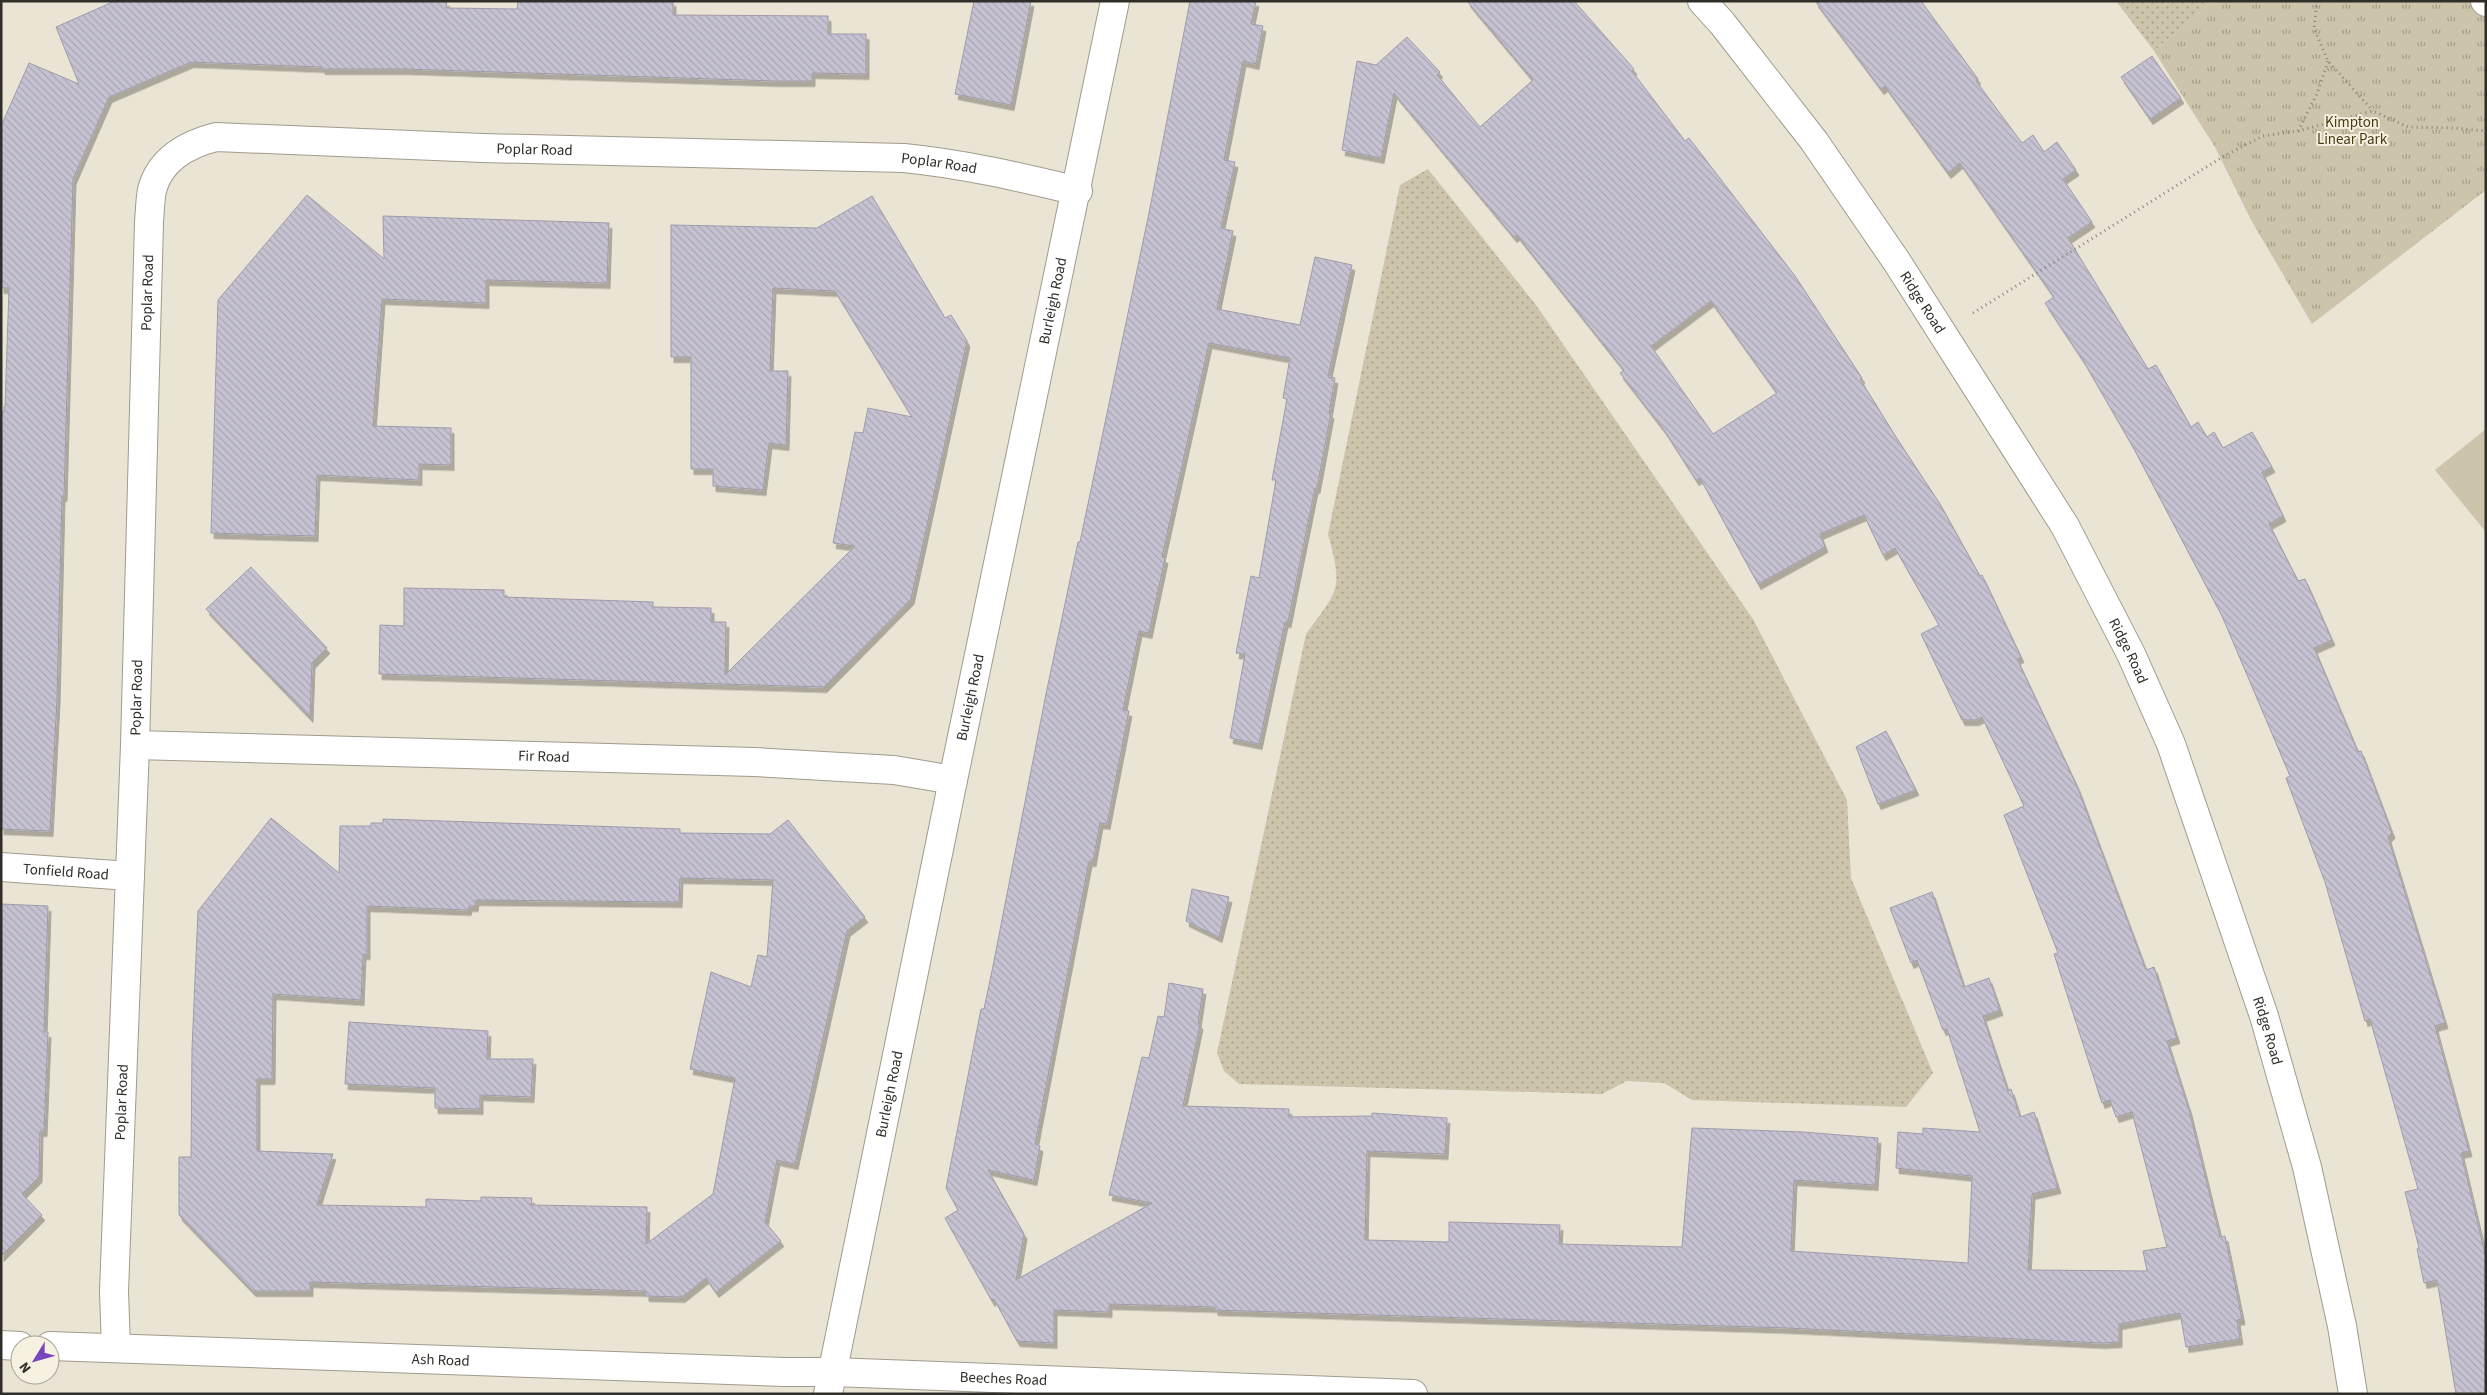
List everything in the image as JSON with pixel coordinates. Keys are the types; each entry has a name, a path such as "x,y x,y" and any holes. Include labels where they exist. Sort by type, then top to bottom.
{"street":[{"name":"Burleigh Road","path":"831,1383 953,780 1078,190 1115,1"},
{"name":"Ridge Road","path":"1702,1 1722,23 1814,141 1898,262 2065,526 2131,654 2171,744 2264,1016 2305,1157 2342,1326 2354,1394"},
{"name":"Poplar Road","path":"116,1348 114,1291 135,745 149,222 152,189 161,171 173,156 193,143 216,137 483,148 904,158 950,162 1078,190"},
{"name":"Fir Road","path":"135,745 754,762 894,770 953,780"},
{"name":"Tonfield Road","path":"1,867 130,876"},
{"name":"Ash Road","path":"60,1346 784,1372 831,1383"},
{"name":"Beeches Road","path":"831,1383 1412,1394"}],"path":[{"path":"2316,1 2314,28 2328,60 2373,112 2408,128 2454,128 2486,132"},
{"path":"2298,131 2317,94 2328,60"},
{"path":"1942,333 2224,156 2263,136 2298,131 2373,112"}],"green space":[{"path":"2116,1 2213,1 2154,51"},
{"name":"Kimpton Linear Park","path":"2213,1 2475,1 2486,14 2486,190 2312,324 2251,220 2215,147 2154,51"},
{"path":"1428,169 1536,305 1753,619 1847,800 1851,878 1933,1073 1906,1107 1692,1100 1664,1083 1627,1081 1602,1094 1239,1084 1224,1071 1217,1053 1306,634 1325,607 1335,588 1336,567 1328,534 1400,185"},
{"path":"2486,429 2486,532 2435,470"}],"building":[{"path":"115,1 447,1 446,8 517,9 518,1 673,1 673,15 828,16 828,34 866,34 866,74 812,73 812,81 775,81 405,69 322,69 322,67 191,62 109,97 73,179 57,699 50,831 1,829 1,412 4,412 5,407 9,288 1,288 1,126 29,63 79,84 56,27"},
{"path":"974,1 1031,1 1011,105 955,94"},
{"path":"1190,1 1256,1 1251,24 1263,26 1256,64 1243,61 1224,160 1235,162 1221,228 1233,231 1217,309 1300,325 1315,257 1352,265 1328,377 1335,378 1329,413 1331,413 1317,488 1315,488 1288,622 1285,622 1259,744 1230,738 1245,654 1236,653 1251,576 1259,578 1276,480 1272,480 1287,399 1283,398 1290,358 1209,343 1162,557 1165,558 1149,633 1139,631 1123,710 1129,711 1107,824 1100,823 1093,861 1089,861 1035,1144 1040,1146 1034,1180 988,1170 1024,1234 1016,1280 1152,1203 1109,1195 1142,1057 1149,1058 1158,1016 1164,1017 1169,983 1203,989 1198,1023 1200,1024 1183,1106 1289,1109 1289,1117 1372,1116 1372,1113 1447,1118 1445,1154 1367,1151 1365,1240 1449,1242 1449,1222 1560,1225 1559,1244 1682,1247 1692,1128 1803,1132 1878,1138 1875,1185 1794,1180 1791,1251 1968,1263 1972,1176 1896,1168 1898,1132 1923,1134 1923,1128 1980,1132 1947,1029 1943,1030 1917,960 1911,963 1890,908 1932,892 1964,987 1989,978 2000,1010 1983,1016 2008,1091 2011,1089 2020,1117 2034,1112 2058,1188 2032,1194 2028,1270 2147,1271 2143,1251 2167,1247 2132,1112 2116,1117 2110,1100 2102,1103 2054,954 2058,953 2004,815 2024,806 1982,717 1976,720 1962,720 1921,634 1939,625 1895,548 1883,555 1864,515 1820,534 1825,547 1758,584 1700,478 1696,480 1664,430 1620,373 1624,370 1517,235 1514,237 1394,93 1381,158 1342,150 1357,61 1376,65 1407,37 1440,72 1437,75 1480,127 1533,80 1467,1 1574,1 1634,69 1632,71 1685,141 1689,138 1795,276 1862,378 1860,379 1940,504 1980,576 1982,575 2021,657 2017,659 2077,786 2146,970 2154,967 2177,1038 2167,1041 2189,1110 2220,1237 2225,1236 2242,1319 2237,1320 2240,1339 2186,1347 2180,1313 2119,1324 2119,1342 2102,1343 1787,1328 1215,1310 1215,1307 1109,1304 1109,1312 1054,1310 1054,1343 1017,1341 945,1218 958,1210 946,1188 981,1009 984,1009 993,966 1046,694 1149,213","holes":["1711,301 1777,393 1713,434 1651,346"]},
{"path":"1815,1 1921,1 1978,79 1976,81 2022,143 2033,135 2044,152 2057,142 2076,170 2063,179 2092,222 2068,238 2148,369 2156,365 2191,427 2198,422 2207,437 2214,432 2223,448 2252,432 2272,467 2262,472 2283,516 2269,524 2298,581 2305,579 2332,640 2314,648 2358,752 2361,751 2392,833 2388,837 2445,1023 2435,1026 2469,1151 2461,1153 2486,1258 2486,1394 2456,1394 2437,1280 2424,1283 2417,1249 2419,1248 2405,1192 2418,1189 2370,1019 2365,1021 2325,882 2286,778 2290,776 2222,616 2133,447 2084,362 2045,303 2054,297 1960,163 1948,173 1885,86 1881,89"},
{"path":"2152,56 2181,98 2150,119 2121,77"},
{"path":"307,195 384,259 383,216 609,223 607,283 486,280 486,303 382,299 373,426 451,428 451,465 419,464 419,480 317,475 315,536 211,533 218,300"},
{"path":"872,196 945,318 951,315 967,341 911,599 824,687 379,674 380,625 404,626 404,588 504,590 504,597 653,602 653,607 711,608 711,622 726,622 725,675 855,546 833,543 855,432 863,433 868,408 912,417 835,291 773,288 770,371 788,371 786,445 769,443 763,490 713,486 713,469 691,469 691,357 671,357 671,225 817,228"},
{"path":"251,567 327,648 312,663 310,717 206,609"},
{"path":"1886,731 1916,790 1878,804 1856,747"},
{"path":"271,818 339,873 340,826 371,826 371,823 383,823 383,819 680,829 680,833 770,834 788,820 865,917 847,931 795,1164 777,1160 765,1222 781,1241 716,1292 706,1278 682,1297 646,1296 646,1291 310,1282 310,1291 253,1291 179,1215 179,1157 191,1157 192,1049 198,911","holes":["680,878 773,880 767,957 758,955 751,987 711,972 690,1069 735,1078 713,1194 646,1244 647,1207 531,1205 532,1198 481,1197 481,1201 426,1199 426,1207 317,1205 333,1154 257,1151 257,1079 272,1079 273,994 361,1000 363,954 367,954 367,906 468,910 469,906 475,906 476,900 679,902"]},
{"path":"1192,889 1229,897 1219,937 1186,921"},
{"path":"1,904 48,906 44,1032 48,1032 44,1131 40,1131 39,1177 22,1194 42,1215 1,1256"},
{"path":"349,1022 488,1031 487,1059 533,1059 531,1097 480,1095 480,1109 435,1108 435,1088 345,1084"}]}
